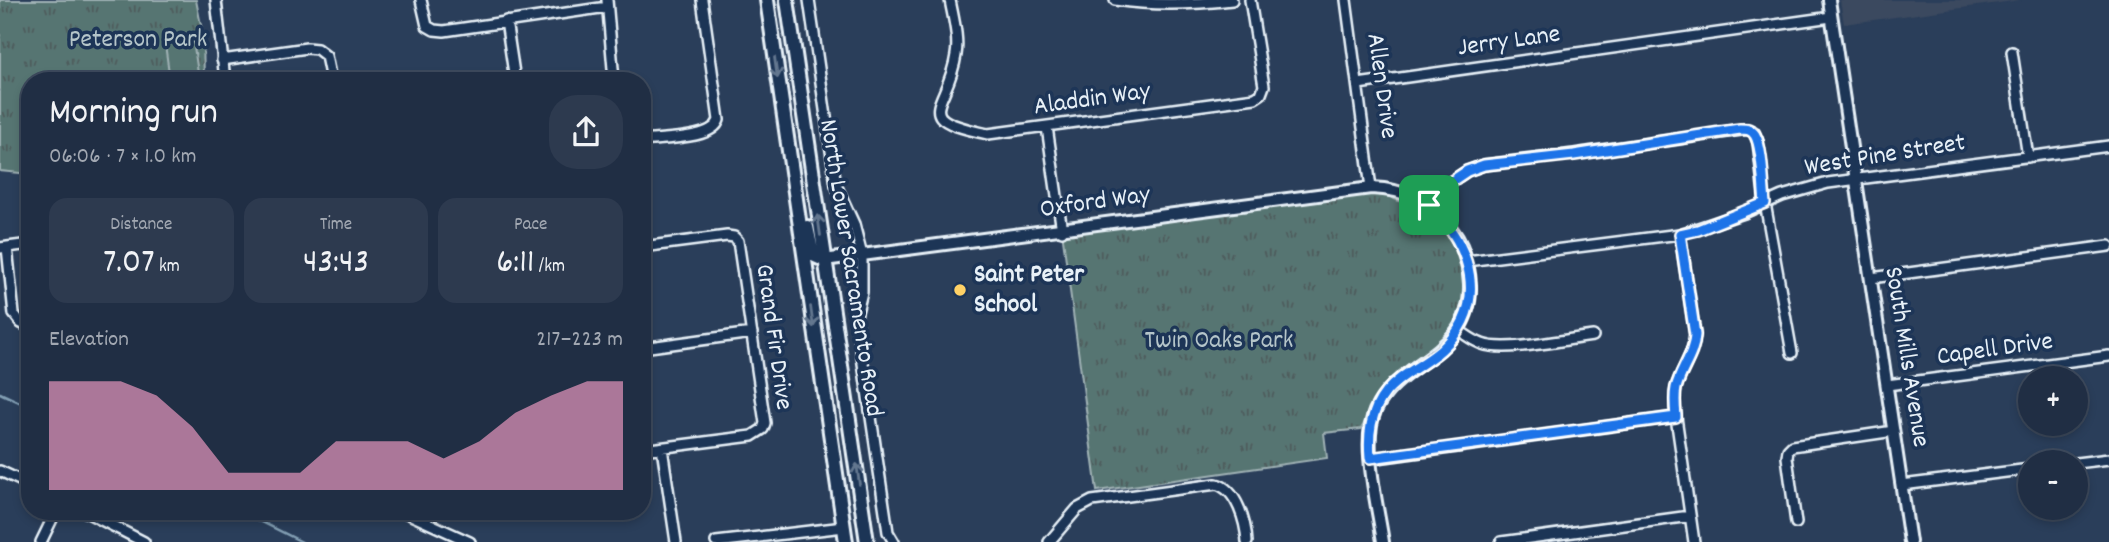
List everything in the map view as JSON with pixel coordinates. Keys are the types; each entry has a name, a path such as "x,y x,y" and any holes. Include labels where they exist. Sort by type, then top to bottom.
{"main road":[{"name":"North Lower Sacramento Road","path":"767,0 846,542"},
{"name":"North Lower Sacramento Road","path":"787,0 865,542"},
{"path":"792,177 801,195 813,255 824,260"},
{"path":"844,527 858,532 865,542"}],"street":[{"path":"216,0 224,72"},
{"path":"421,0 428,26 444,31 607,3 613,72"},
{"path":"651,140 700,134 712,131 717,126 719,120 702,0"},
{"path":"809,0 836,185 854,224 862,255 862,292 856,316 888,532 894,542"},
{"name":"Aladdin Way","path":"950,0 957,53 938,111 944,121 988,134 1259,96 1264,86 1250,0"},
{"path":"1115,0 1186,5 1232,0"},
{"name":"Allen Drive","path":"1346,0 1371,188"},
{"name":"South Mills Avenue","path":"1829,0 1910,542"},
{"name":"Jerry Lane","path":"1359,84 1831,17"},
{"path":"506,20 514,72"},
{"path":"222,60 307,48 317,49 326,56 329,72"},
{"path":"2012,52 2028,157"},
{"path":"1047,127 1062,231"},
{"path":"1429,205 1449,183 1467,171 1484,165 1574,155 1740,129 1750,130 1758,142 1765,203 1793,353"},
{"name":"West Pine Street","path":"1467,261 1680,234 1698,230 1816,185 2109,146"},
{"path":"1371,188 1395,190 1429,205 1443,218 1457,237 1467,261 1470,290 1466,311 1458,330 1437,354 1402,377 1385,393 1374,413 1369,432 1370,458 1383,542"},
{"name":"Oxford Way","path":"824,260 1062,231 1371,188"},
{"path":"1680,234 1695,346 1677,384 1675,396 1694,542"},
{"name":"Grand Fir Drive","path":"651,246 727,236 738,241 764,426 759,433 752,436 662,448"},
{"path":"21,245 3,248 14,314 21,323"},
{"path":"1871,278 2109,246"},
{"path":"1458,330 1480,344 1490,346 1526,345 1593,336"},
{"path":"651,347 752,333"},
{"name":"Capell Drive","path":"1887,385 2109,356"},
{"path":"1370,458 1676,417"},
{"path":"1796,523 1787,457 1791,446 1894,431"},
{"path":"651,449 662,448 676,542"},
{"path":"2088,462 2109,459"},
{"path":"1902,485 2018,470"},
{"path":"0,471 21,481"},
{"path":"1049,542 1077,509 1093,501 1216,484 1224,486 1232,493 1247,542"},
{"path":"1501,542 1690,516"},
{"path":"41,542 52,520"},
{"path":"101,520 144,542"},
{"path":"422,520 471,542"},
{"path":"716,542 844,527"}],"shaded area":[{"path":"1840,0 2021,0 1844,24"}],"green space":[{"name":"Peterson Park","path":"0,0 196,0 203,35 204,72 21,72 21,173 0,171"},
{"path":"192,33 198,72 169,72 164,37"},
{"name":"Twin Oaks Park","path":"1371,188 1448,224 1469,297 1444,347 1389,379 1361,429 1324,433 1327,458 1097,491 1062,231"}],"waterway":[{"path":"0,393 21,403"},
{"path":"258,520 302,542"}],"place":[{"name":"Saint Peter School","path":"960,290"}],"route":[{"path":"1740,129 1754,132 1758,142 1765,203 1698,230 1680,234 1695,346 1677,384 1676,417 1370,458 1369,432 1374,413 1385,393 1402,377 1430,360 1444,347 1458,330 1466,311 1470,274 1465,253 1443,218 1429,205 1449,183 1467,171 1484,165 1574,155 1740,129"}]}
